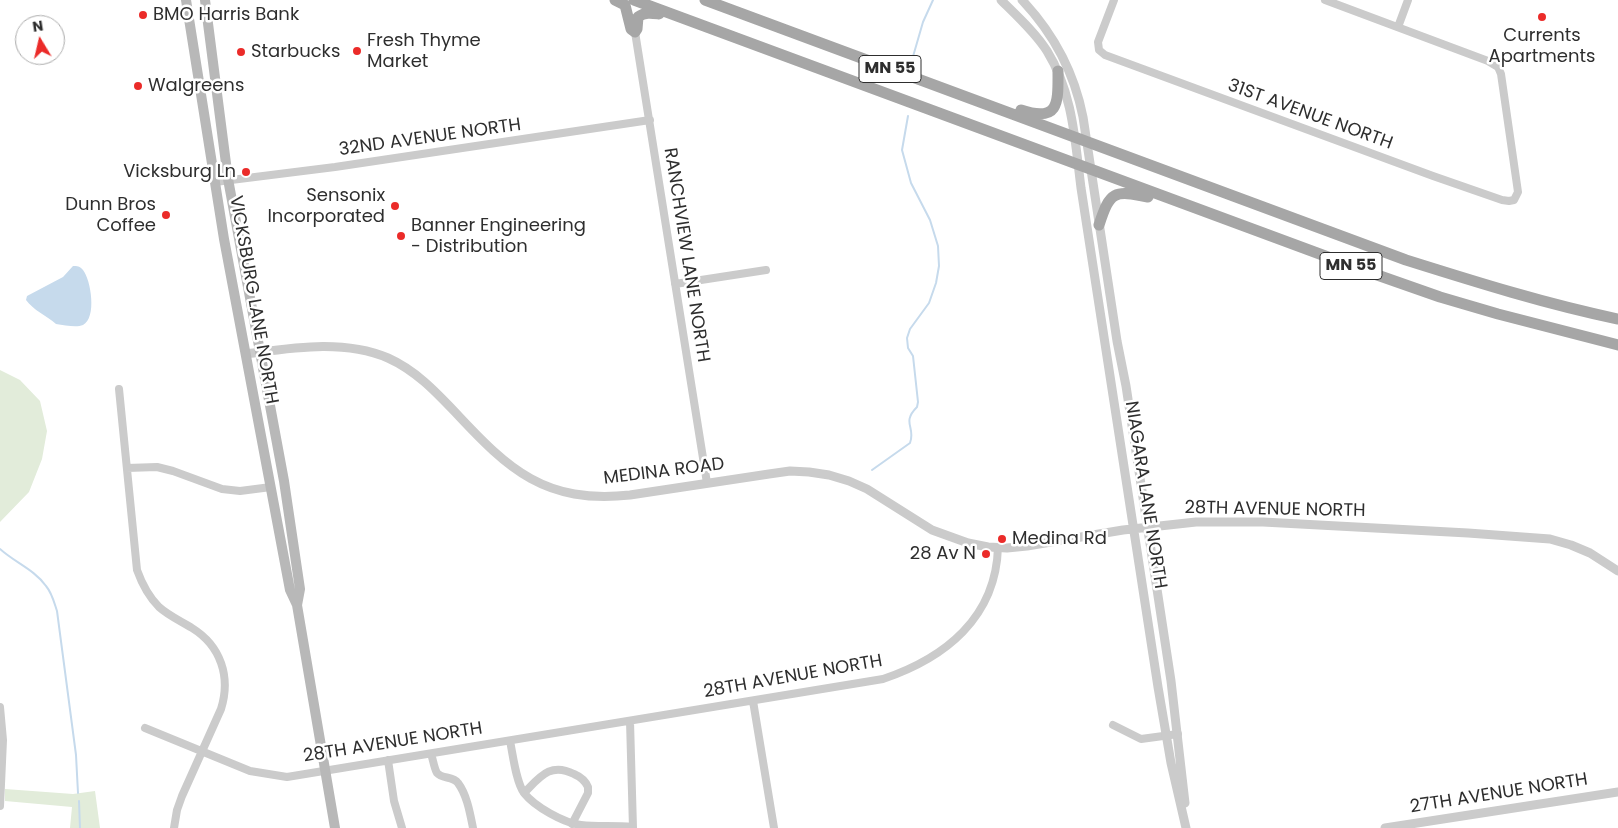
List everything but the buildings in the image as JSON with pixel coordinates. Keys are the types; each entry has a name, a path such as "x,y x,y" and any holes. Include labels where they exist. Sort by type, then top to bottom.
{"main road":[{"name":"VICKSBURG LANE NORTH","path":"186,0 214,182 290,590 297,604 335,828"},
{"name":"VICKSBURG LANE NORTH","path":"204,0 228,179 290,520 300,589 297,604"},
{"path":"615,0 625,5 631,29 635,32 638,17 646,12 675,15"},
{"name":"MN 55","path":"634,0 1078,166 1440,297 1618,345"},
{"name":"MN 55","path":"705,0 1406,260 1505,290 1618,319"},
{"path":"964,96 995,101 1032,114 1042,115 1051,111 1057,101 1058,71"},
{"path":"1099,225 1107,203 1114,196 1121,193 1182,203"}],"street":[{"name":"NIAGARA LANE NORTH","path":"1001,0 1042,44 1058,71 1069,101 1166,736 1186,828"},
{"name":"NIAGARA LANE NORTH","path":"1022,0 1050,33 1066,62 1080,104 1148,527 1178,734 1186,828"},
{"name":"31ST AVENUE NORTH","path":"1114,0 1098,42 1099,50 1104,55 1433,176 1502,200 1514,200 1518,192 1517,183 1501,74 1498,67 1488,60 1398,27"},
{"path":"1325,0 1398,27 1408,0"},
{"name":"RANCHVIEW LANE NORTH","path":"635,32 707,483"},
{"name":"32ND AVENUE NORTH","path":"214,182 335,167 650,120"},
{"path":"675,284 766,270"},
{"name":"MEDINA ROAD","path":"246,354 323,346 367,351 388,358 425,382 505,462 530,478 565,492 608,497 790,472 810,472 829,475 867,489 932,530 968,544 998,547"},
{"path":"119,390 137,570 143,584 160,608 204,636 213,646 220,657 226,683 221,709 177,810 174,828"},
{"path":"127,468 157,467 222,489 240,491 271,487"},
{"name":"28TH AVENUE NORTH","path":"145,728 203,750 233,764 268,775 287,777 883,679 908,670 938,653 954,640 980,612 995,579 998,547 1027,546 1134,528 1196,522 1262,522 1529,537 1550,539 1571,545 1590,553 1618,571"},
{"path":"753,701 774,828"},
{"path":"0,707 3,740 0,806"},
{"path":"510,741 516,770 524,793 540,807 572,824 632,828 630,721"},
{"path":"1113,725 1141,739 1178,734"},
{"path":"432,754 436,771 439,775 458,783 468,808 473,828"},
{"path":"388,760 394,801 402,828"},
{"path":"524,793 544,773 550,770 564,769 581,778 588,787 588,793 572,824"},
{"name":"27TH AVENUE NORTH","path":"1385,828 1618,792"}],"green space":[{"path":"0,370 20,380 40,401 47,431 42,459 29,492 0,522"},
{"path":"5,789 73,794 95,791 100,828 70,828 72,807 5,801"}],"water":[{"path":"73,266 78,266 86,275 91,299 90,315 87,321 80,326 56,324 29,304 26,300 27,296 63,277"}],"waterway":[{"path":"912,60 923,22 933,0"},
{"path":"872,470 910,443 909,421 918,402 913,356 908,348 907,338 910,329 929,303 936,283 939,266 938,246 930,220 911,183 902,150 908,116"},
{"path":"0,549 41,580 50,592 55,604 76,755 78,793"},
{"path":"79,801 80,828"}],"place":[{"name":"BMO Harris Bank","path":"143,15"},
{"name":"Currents Apartments","path":"1542,17"},
{"name":"Fresh Thyme Market","path":"357,51"},
{"name":"Starbucks","path":"241,52"},
{"name":"Walgreens","path":"138,86"},
{"name":"Vicksburg Ln","path":"246,172"},
{"name":"Sensonix Incorporated","path":"395,206"},
{"name":"Dunn Bros Coffee","path":"166,215"},
{"name":"Banner Engineering - Distribution","path":"401,236"},
{"name":"Medina Rd","path":"1002,539"},
{"name":"28 Av N","path":"986,554"}]}
